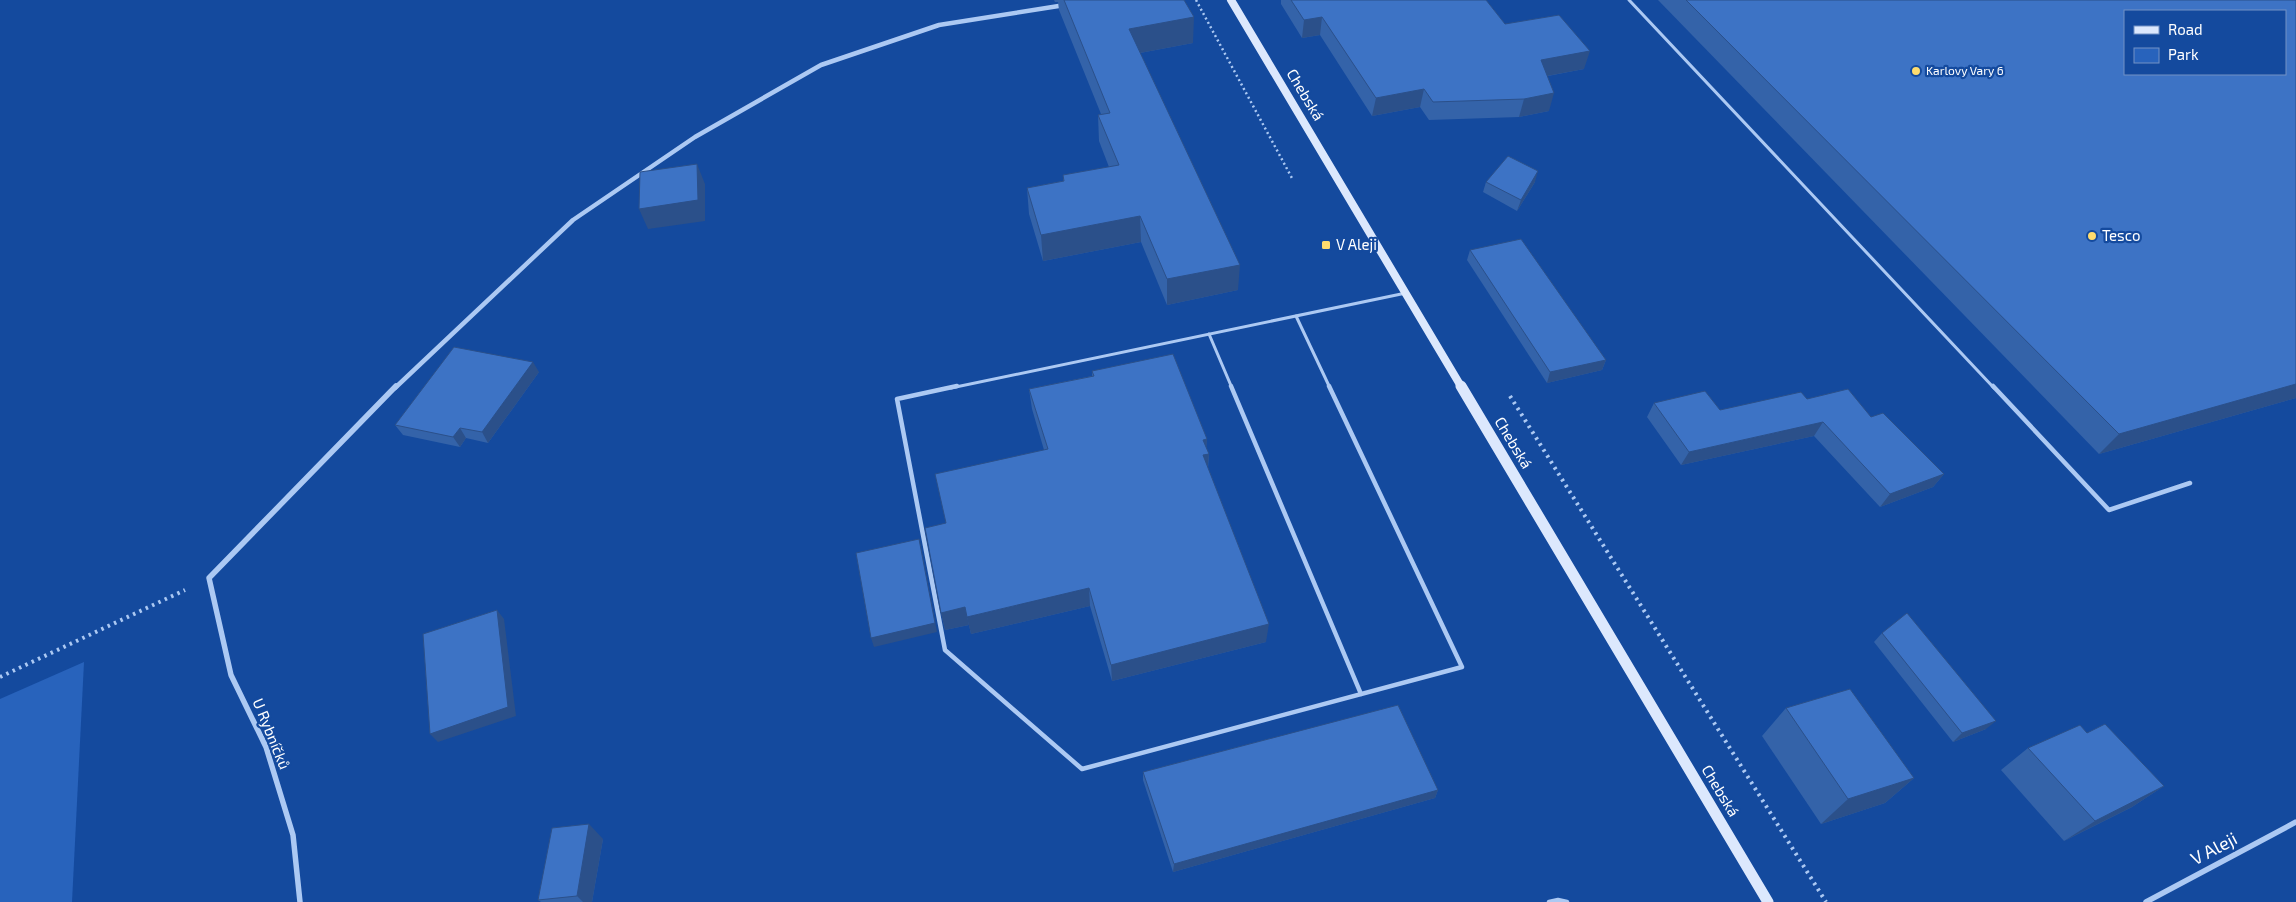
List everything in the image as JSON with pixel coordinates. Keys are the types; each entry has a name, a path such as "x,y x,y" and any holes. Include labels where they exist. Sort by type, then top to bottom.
{"street":[{"name":"Chebská","path":"1231,0 1768,902"},
{"path":"209,578 369,412 573,220 695,137 821,65 939,25 1075,3"},
{"name":"U Rybníčků","path":"209,578 231,675 266,747 293,835 300,902"},
{"name":"V Aleji","path":"2146,902 2296,822"}],"lane":[{"path":"1629,0 2109,510 2190,483"},
{"path":"1296,316 1462,667 1082,769 945,650 898,399 1406,293"},
{"path":"1209,334 1361,694"},
{"path":"1550,902 1558,900 1567,902"}],"path":[{"path":"1196,0 1292,180"},
{"path":"1510,396 1826,902"},
{"path":"0,677 209,578"}],"green space":[{"path":"84,662 72,902 0,902 0,699"}],"building":[{"path":"1064,0 1184,0 1194,17 1129,29 1240,265 1167,279 1140,216 1041,235 1027,188 1064,181 1063,175 1119,165 1098,115 1110,113"},
{"path":"1291,0 1486,0 1505,24 1559,15 1590,51 1541,60 1554,93 1524,99 1433,102 1424,89 1376,98 1322,17 1304,20"},
{"name":"Tesco","path":"1686,0 2296,0 2296,384 2119,434"},
{"path":"1508,156 1538,171 1521,200 1486,182"},
{"path":"697,164 698,200 639,209 640,172"},
{"path":"1521,239 1606,360 1550,372 1470,250"},
{"path":"454,347 533,362 482,432 460,428 453,437 395,425"},
{"path":"1173,354 1207,439 1203,440 1209,454 1203,455 1269,624 1111,665 1089,588 967,617 965,607 941,613 925,528 946,523 935,474 1048,449 1029,389 1094,376 1092,371"},
{"path":"1848,389 1871,417 1883,413 1944,474 1890,494 1823,422 1689,452 1654,403 1705,391 1720,410 1801,392 1807,399"},
{"path":"919,539 935,623 871,638 856,553"},
{"path":"497,610 508,707 430,734 423,634"},
{"path":"1907,613 1996,721 1962,733 1882,633"},
{"path":"1850,689 1914,778 1848,799 1786,708"},
{"path":"1398,705 1438,790 1174,864 1143,772"},
{"path":"2105,724 2164,786 2095,821 2028,748 2080,725 2087,733"},
{"path":"589,824 577,896 538,900 552,828"}],"place":[{"name":"Karlovy Vary 6","path":"1916,71"},
{"name":"Tesco","path":"2092,236"},
{"name":"V Aleji","path":"1326,245"}]}
